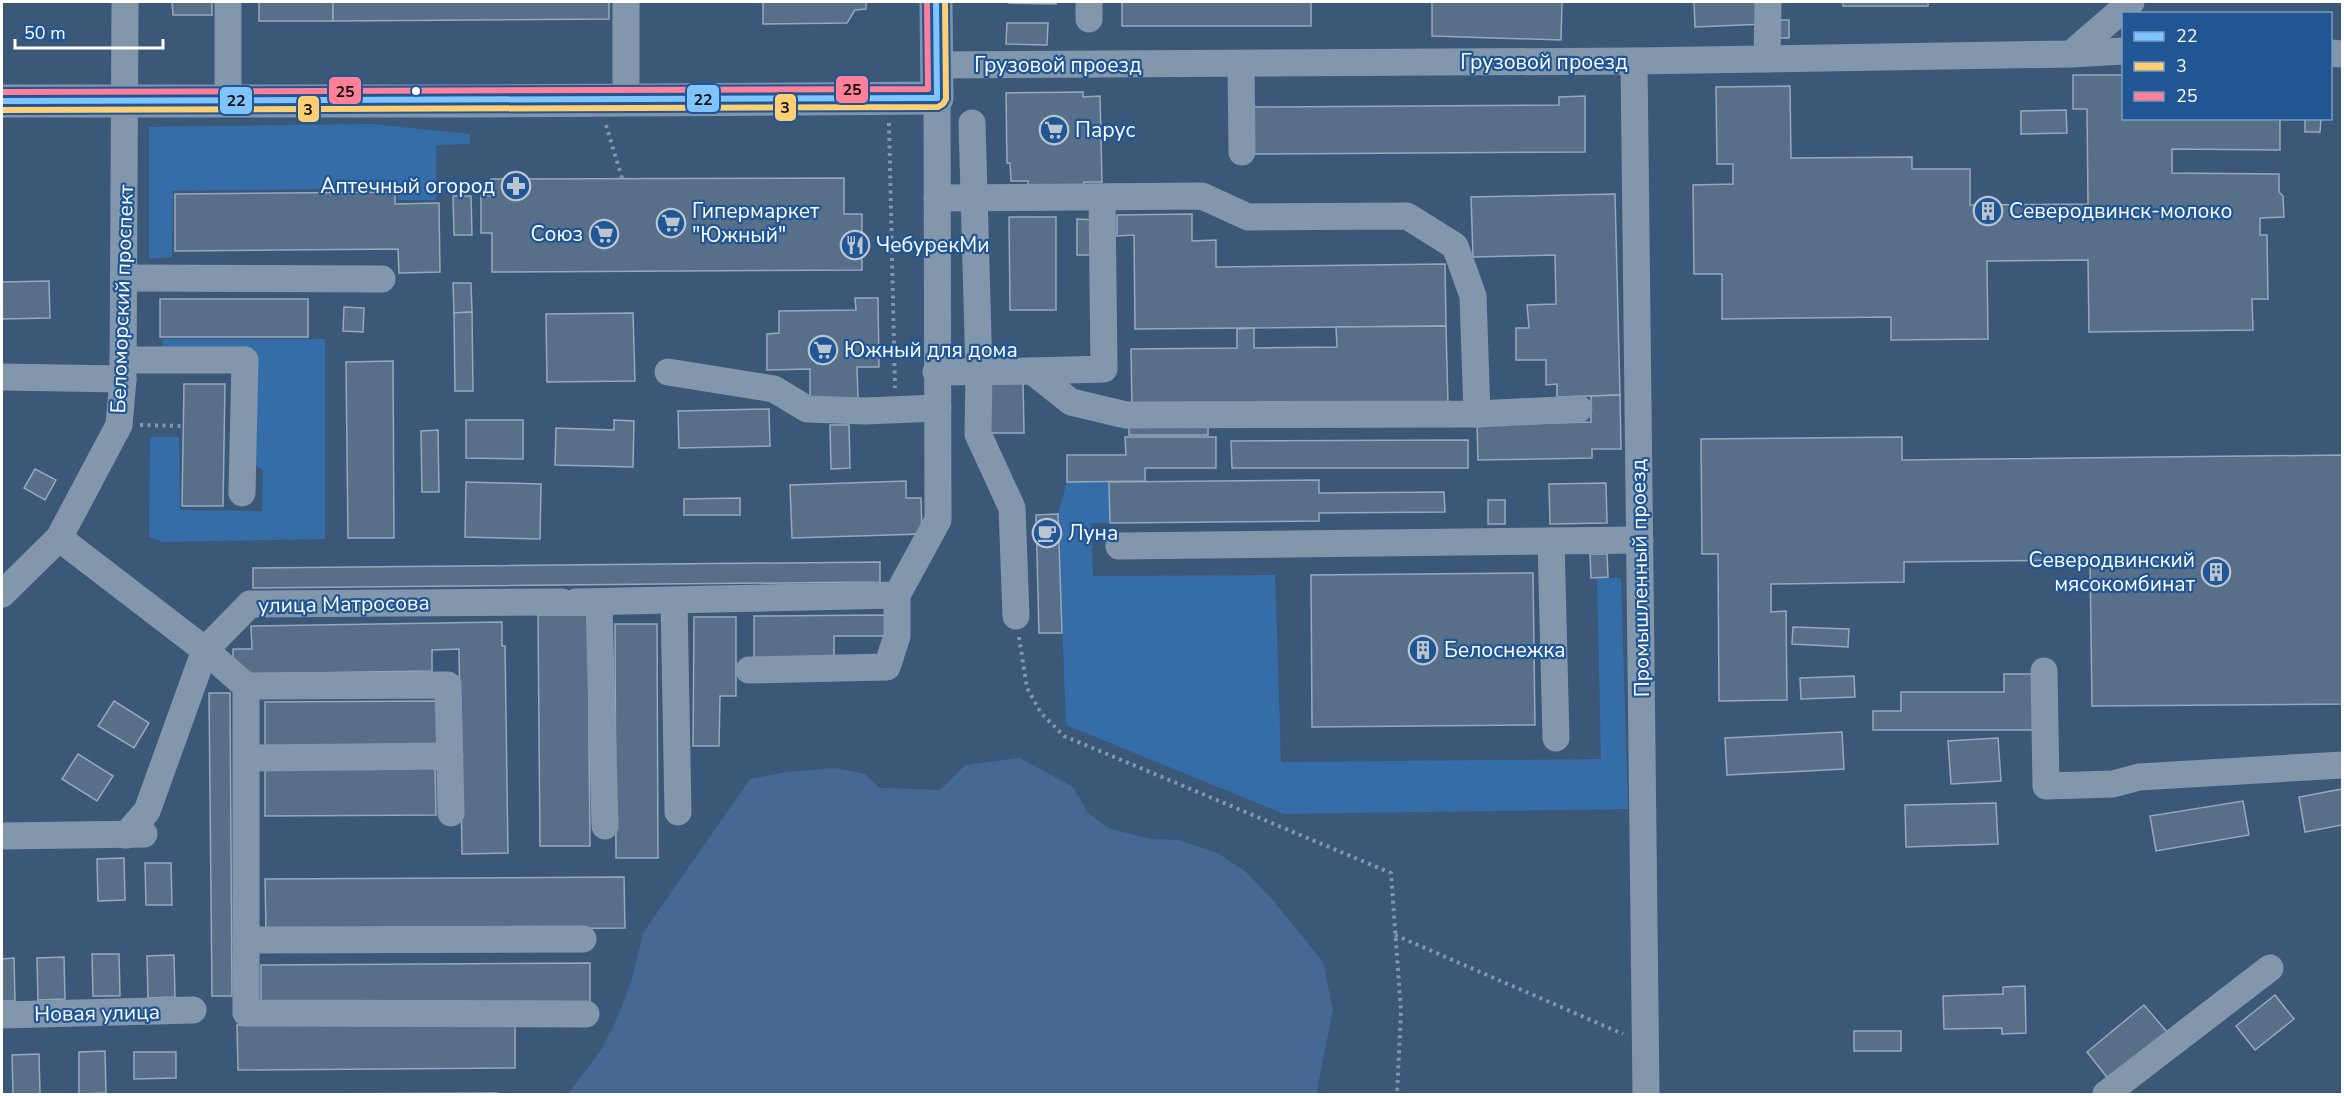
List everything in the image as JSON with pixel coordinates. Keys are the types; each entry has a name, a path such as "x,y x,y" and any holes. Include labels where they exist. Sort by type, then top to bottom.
{"main road":[{"path":"2,101 228,100 616,111 937,99 936,2"}],"street":[{"name":"Беломорский проспект","path":"2,592 59,538 119,425 123,369 126,2"},
{"path":"228,2 228,100"},
{"path":"616,111 626,2"},
{"path":"1767,59 1768,2"},
{"path":"2071,54 2116,22"},
{"name":"Грузовой проезд","path":"937,64 1634,61 2071,54 2122,51"},
{"name":"Промышленный проезд","path":"1634,61 1646,1095"},
{"path":"1241,64 1242,152"},
{"path":"749,670 887,666 897,636 897,595 938,520 937,99"},
{"path":"972,123 979,372 978,435 1012,508 1016,616"},
{"path":"937,198 1202,196 1248,217 1407,216 1455,246 1466,276 1473,296 1477,414"},
{"path":"936,372 1104,369 1102,197"},
{"path":"124,278 382,279"},
{"path":"2,377 245,360 242,493"},
{"path":"1032,371 1071,402 1126,415 1477,414 1579,409"},
{"path":"668,372 774,389 807,409 865,411 938,408"},
{"path":"59,538 205,650 246,686 448,685 451,813"},
{"path":"1119,546 1640,540"},
{"path":"1551,541 1556,738"},
{"name":"улица Матросова","path":"2,836 135,834 147,811 205,650 250,604 674,601 897,595"},
{"path":"674,601 678,812"},
{"path":"579,602 605,826"},
{"path":"2044,671 2046,786 2113,784 2139,777 2343,765"},
{"path":"246,686 246,1013 586,1014"},
{"path":"247,758 450,756"},
{"path":"246,940 583,939"},
{"path":"2106,1095 2270,968"},
{"name":"Новая улица","path":"2,1015 193,1010"}],"path":[{"path":"616,111 622,178"},
{"path":"889,122 896,410"},
{"path":"119,425 183,426"},
{"path":"1016,616 1027,688 1041,713 1064,736 1391,873 1401,1012 1397,1095"},
{"path":"1395,935 1646,1044"}],"shaded area":[{"path":"372,124 470,134 470,144 436,145 436,200 398,200 397,188 173,191 172,257 149,259 149,127"},
{"path":"162,339 325,339 325,539 163,542 149,537 150,437 179,437 180,510 262,511 263,470 250,462 251,356 163,353"},
{"path":"1067,482 1109,482 1110,523 1091,523 1093,576 1275,575 1281,762 1601,759 1597,578 1621,578 1628,809 1284,814 1066,725 1058,514"},
{"path":"1020,758 1073,787 1088,813 1108,828 1150,839 1178,840 1217,853 1245,871 1272,899 1323,962 1333,1010 1316,1094 568,1094 601,1050 617,1019 632,979 643,933 750,779 787,772 835,768 865,774 880,788 940,790 965,765"}],"building":[{"path":"172,2 212,2 212,15 173,15"},
{"path":"259,2 333,2 333,21 259,21"},
{"path":"333,2 609,2 609,19 333,21"},
{"path":"763,2 866,2 866,9 855,10 847,23 763,24"},
{"path":"1056,2 1056,4 1009,3"},
{"path":"1122,2 1311,2 1311,26 1122,26"},
{"path":"1432,2 1562,2 1561,40 1432,36"},
{"path":"1694,2 1765,2 1765,24 1695,27"},
{"path":"1843,2 1928,2 1928,6 1843,6"},
{"path":"1773,20 1789,20 1789,38 1773,38"},
{"path":"1007,23 1048,23 1047,45 1006,44"},
{"name":"Северодвинск-молоко","path":"2073,75 2122,75 2122,120 2280,120 2280,150 2172,149 2172,173 2279,174 2279,192 2283,196 2284,217 2260,218 2260,235 2267,235 2268,299 2252,299 2253,330 2089,332 2088,260 1987,261 1988,339 1891,340 1891,317 1722,319 1722,274 1694,274 1693,185 1733,184 1733,164 1717,164 1716,87 1790,86 1791,158 1912,157 1912,169 1970,169 1970,205 2088,204 2087,109 2073,109"},
{"name":"Парус","path":"1083,92 1083,97 1100,96 1102,182 1084,182 1084,186 1028,187 1028,181 1011,181 1010,163 1007,163 1006,93"},
{"path":"1585,96 1585,152 1252,154 1252,107 1559,105 1559,97"},
{"path":"2066,110 2067,133 2021,134 2021,111"},
{"path":"2305,120 2321,120 2320,132 2305,132"},
{"name":"Гипермаркет \"Южный\"","path":"844,178 844,214 862,214 862,270 492,272 492,233 481,233 481,196 492,196 491,179"},
{"path":"395,192 395,204 439,203 440,272 399,273 398,249 175,251 175,194"},
{"path":"1615,194 1620,395 1557,397 1557,384 1546,385 1546,360 1516,360 1516,328 1529,328 1527,305 1556,304 1555,255 1473,257 1471,197"},
{"path":"453,196 471,196 472,235 454,235"},
{"path":"1192,214 1192,241 1216,240 1216,267 1445,264 1446,326 1135,329 1134,235 1117,236 1117,215"},
{"path":"1009,217 1056,217 1056,310 1010,310"},
{"path":"1077,219 1097,220 1097,255 1077,255"},
{"path":"49,281 50,318 2,319 2,282"},
{"path":"453,283 471,283 472,312 454,313"},
{"name":"Южный для дома","path":"855,298 878,298 879,367 857,367 858,398 810,399 810,369 767,370 767,334 779,333 779,311 856,310"},
{"path":"160,299 308,299 308,337 160,337"},
{"path":"344,307 364,308 363,332 343,331"},
{"path":"472,312 473,391 455,391 454,313"},
{"path":"633,313 635,381 547,382 546,314"},
{"path":"1446,326 1448,404 1132,408 1131,349 1237,348 1237,329 1254,328 1254,348 1337,347 1336,327"},
{"path":"393,361 394,538 348,538 346,362"},
{"path":"1023,382 1024,433 990,433 989,383"},
{"path":"184,384 225,384 223,506 182,506"},
{"path":"1620,395 1621,449 1592,449 1592,458 1478,460 1477,425 1591,422 1591,396"},
{"path":"769,409 770,446 679,448 678,411"},
{"path":"466,420 523,420 523,459 466,458"},
{"path":"614,420 634,421 633,467 555,465 556,428 614,430"},
{"path":"1129,421 1208,421 1208,435 1129,435"},
{"path":"830,425 849,425 850,468 831,469"},
{"path":"438,430 439,492 422,492 421,431"},
{"path":"1125,437 1216,437 1216,468 1145,468 1145,481 1067,482 1067,455 1126,455"},
{"name":"Северодвинский мясокомбинат","path":"1902,437 1902,460 2342,455 2342,704 2092,706 2090,560 1904,562 1904,582 1771,584 1771,612 1786,611 1787,700 1719,701 1718,554 1702,554 1701,439"},
{"path":"1468,440 1468,468 1232,468 1231,441"},
{"path":"35,469 56,480 45,500 24,488"},
{"path":"1319,480 1319,493 1444,492 1445,512 1319,513 1319,521 1110,523 1109,482"},
{"path":"906,481 906,498 921,498 922,534 792,538 790,485"},
{"path":"466,482 541,484 540,539 465,537"},
{"path":"1606,483 1607,523 1550,524 1549,484"},
{"path":"740,498 740,515 684,515 684,499"},
{"path":"1488,500 1505,500 1505,524 1488,524"},
{"path":"1058,514 1062,633 1039,633 1036,515"},
{"path":"1590,554 1607,554 1608,577 1591,578"},
{"path":"880,562 880,582 253,588 253,568"},
{"name":"Белоснежка","path":"1533,573 1535,725 1312,727 1311,575"},
{"path":"538,615 588,615 590,846 540,846"},
{"path":"887,615 887,636 834,636 834,659 754,659 754,616"},
{"path":"694,617 736,617 736,696 720,696 719,746 693,746"},
{"path":"502,622 502,646 505,646 508,853 462,854 459,649 432,650 432,671 233,674 233,649 252,649 251,626"},
{"path":"615,624 657,624 658,858 616,858"},
{"path":"1793,627 1849,629 1848,647 1792,644"},
{"path":"2004,674 2036,674 2036,730 1873,730 1873,711 1901,711 1901,692 2004,692"},
{"path":"1854,676 1855,697 1801,699 1800,678"},
{"path":"209,693 230,693 232,996 212,996"},
{"path":"114,701 149,723 134,748 98,726"},
{"path":"438,701 438,750 265,751 265,702"},
{"path":"1842,732 1844,769 1727,775 1725,738"},
{"path":"1998,738 2001,781 1951,784 1948,741"},
{"path":"78,754 113,776 97,801 62,779"},
{"path":"435,765 436,815 265,816 265,766"},
{"path":"2342,789 2342,825 2305,832 2299,797"},
{"path":"2243,801 2249,835 2156,851 2150,816"},
{"path":"1996,803 1998,844 1906,847 1905,805"},
{"path":"124,858 125,900 98,901 97,859"},
{"path":"145,863 171,863 172,905 146,905"},
{"path":"624,877 625,928 266,931 265,879"},
{"path":"92,954 119,954 120,996 93,996"},
{"path":"174,955 175,997 148,998 147,956"},
{"path":"64,957 65,999 38,1000 37,958"},
{"path":"14,958 15,1001 2,1001 2,959"},
{"path":"590,963 590,1008 261,1011 261,965"},
{"path":"2025,986 2026,1033 2002,1034 2002,1028 1944,1029 1943,996 2003,994 2003,987"},
{"path":"2275,995 2294,1019 2255,1050 2236,1026"},
{"path":"2144,1005 2168,1033 2110,1081 2087,1052"},
{"path":"515,1023 515,1068 238,1070 237,1025"},
{"path":"1854,1031 1901,1031 1901,1051 1854,1051"},
{"path":"105,1051 106,1093 79,1094 79,1052"},
{"path":"134,1052 176,1052 176,1078 134,1079"},
{"path":"39,1054 40,1094 13,1094 12,1055"},
{"path":"497,1093 497,1094 282,1094"}],"transit line":[{"name":"25","path":"2,92 928,89 927,2"},
{"name":"22","path":"936,2 937,98"},
{"name":"3","path":"2,110 938,107 946,99 945,2"},
{"name":"22","path":"2,101 937,98"}],"place":[{"name":"Парус","path":"1054,130"},
{"name":"Аптечный огород","path":"516,186"},
{"name":"Северодвинск-молоко","path":"1988,211"},
{"name":"Гипермаркет \"Южный\"","path":"671,223"},
{"name":"Союз","path":"604,234"},
{"name":"ЧебурекМи","path":"855,245"},
{"name":"Южный для дома","path":"823,350"},
{"name":"Луна","path":"1047,533"},
{"name":"Северодвинский мясокомбинат","path":"2216,572"},
{"name":"Белоснежка","path":"1423,650"}]}
